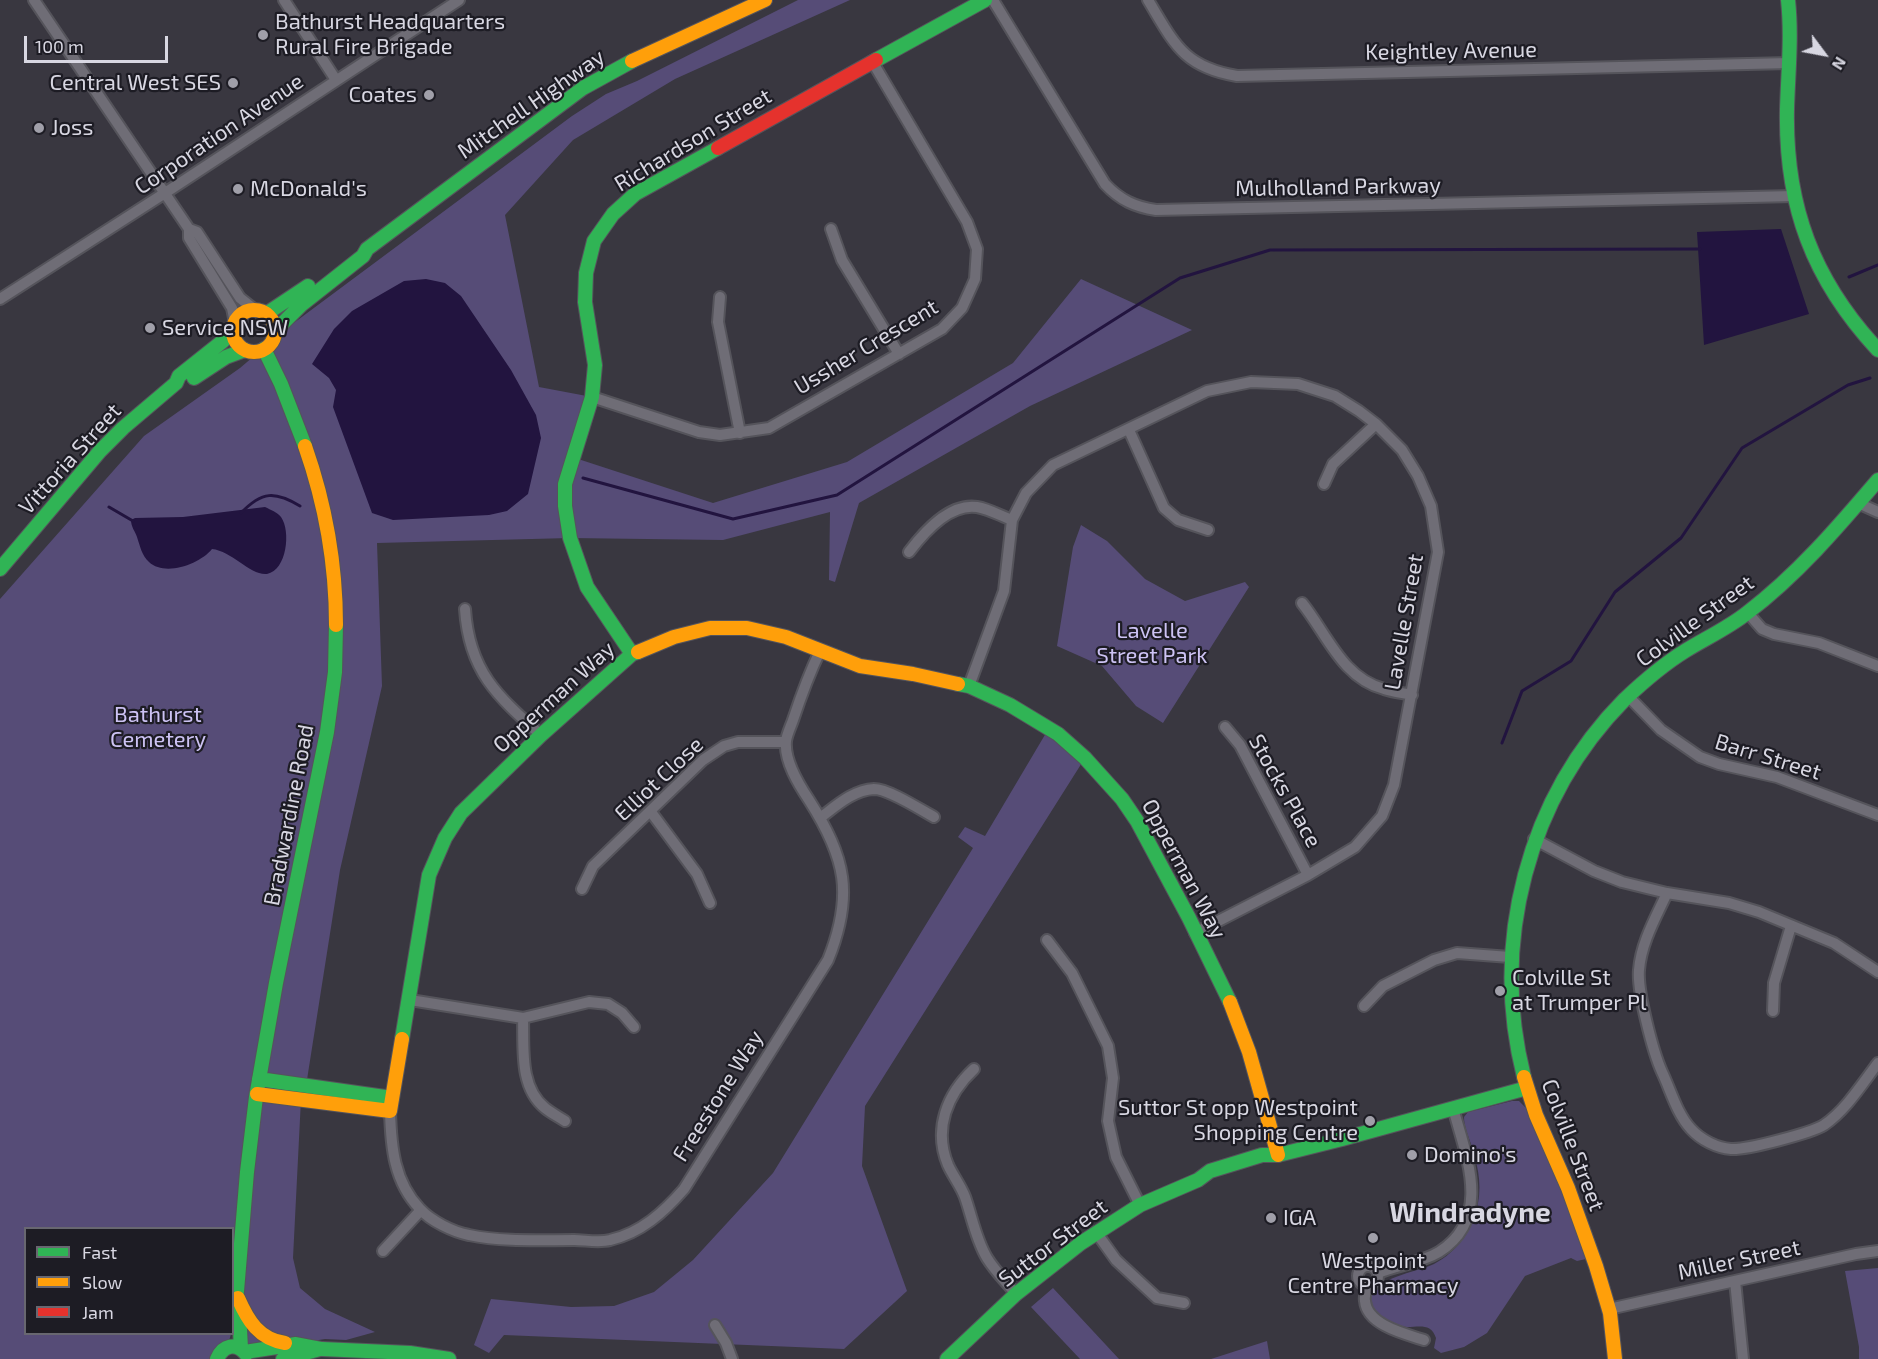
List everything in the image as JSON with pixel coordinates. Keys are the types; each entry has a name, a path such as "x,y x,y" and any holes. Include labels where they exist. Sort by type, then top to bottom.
{"main road":[{"name":"Mitchell Highway","path":"260,312 295,296 355,252 367,249 583,88 612,70 765,0"},
{"name":"Richardson Street","path":"632,654 587,587 570,538 565,506 565,484 592,397 595,365 585,302 586,273 594,241 613,214 635,194 985,0"},
{"path":"1788,0 1791,25 1791,63 1787,135 1795,196 1803,233 1828,288 1859,331 1878,350"},
{"name":"Mitchell Highway","path":"275,331 283,321 363,256 367,249"},
{"path":"260,312 274,324 275,331 270,344 264,349 252,351 245,350 236,341 234,326 243,313 260,312"},
{"name":"Vittoria Street","path":"0,569 109,442 176,383 179,376 223,341 234,326"},
{"name":"Bradwardine Road","path":"238,1348 238,1298 245,1189 258,1086 329,726 336,651 333,574 320,498 306,443 295,412 264,349"},
{"name":"Vittoria Street","path":"176,383 184,384 226,357 245,350"},
{"name":"Colville Street","path":"1615,1359 1609,1309 1572,1197 1539,1125 1527,1088 1516,1039 1511,996 1510,957 1514,913 1522,875 1534,839 1548,808 1574,763 1601,726 1666,664 1748,613 1806,562 1878,480"},
{"name":"Opperman Way","path":"391,1105 429,875 445,838 461,813 541,735 632,654 674,636 710,628 747,628 786,637 860,666 969,686 1010,705 1041,723 1064,739 1098,772 1122,799 1137,821 1238,1019 1255,1070 1278,1155"},
{"path":"258,1086 391,1105"},
{"name":"Suttor Street","path":"947,1359 1016,1294 1096,1232 1140,1205 1198,1180 1210,1172 1262,1155 1278,1155 1527,1088"},
{"path":"238,1298 248,1320 257,1331 277,1343 322,1349 449,1359"},
{"name":"Bradwardine Road","path":"234,1316 238,1298"},
{"path":"215,1358 223,1348 296,1344"},
{"path":"283,1359 322,1349"}],"street":[{"path":"34,0 189,229 189,238 232,308 234,326"},
{"path":"284,0 336,80"},
{"name":"Corporation Avenue","path":"0,298 459,0"},
{"name":"Mulholland Parkway","path":"993,0 1105,184 1121,199 1143,208 1156,210 1336,207 1795,196"},
{"name":"Keightley Avenue","path":"1148,0 1176,46 1191,60 1202,68 1237,76 1791,63"},
{"name":"Ussher Crescent","path":"592,397 699,432 720,435 769,428 942,329 962,309 975,279 977,249 967,222 872,61"},
{"path":"189,229 197,232 240,298 260,312"},
{"path":"831,229 842,260 899,354"},
{"path":"720,297 718,322 740,433"},
{"name":"Lavelle Street","path":"969,686 1004,591 1012,520 1026,493 1053,465 1207,391 1251,382 1298,384 1335,396 1376,424 1402,450 1418,476 1431,506 1438,552 1394,785 1382,816 1354,847 1308,875 1196,933"},
{"path":"1324,484 1333,464 1376,424"},
{"path":"1129,430 1164,508 1178,520 1208,530"},
{"path":"1858,503 1878,512"},
{"path":"909,552 925,531 964,507 978,507 1012,520"},
{"path":"1302,603 1317,621 1335,653 1351,671 1382,689 1412,695"},
{"path":"465,609 466,634 482,673 502,701 541,735"},
{"path":"1748,613 1762,629 1774,634 1819,643 1878,666"},
{"name":"Freestone Way","path":"391,1105 392,1145 396,1168 402,1182 421,1210 436,1221 467,1235 491,1238 609,1241 641,1228 666,1210 696,1170 828,960 837,938 843,913 843,878 836,849 793,775 786,742 806,680 820,651"},
{"name":"Barr Street","path":"1629,697 1661,730 1700,757 1719,764 1777,777 1878,815"},
{"name":"Stocks Place","path":"1225,727 1240,745 1308,875"},
{"name":"Elliot Close","path":"582,889 593,866 651,813 703,760 724,746 738,742 786,742"},
{"path":"820,818 849,796 875,789 908,802 934,818"},
{"path":"651,813 697,874 710,903"},
{"path":"1534,839 1594,871 1622,882 1667,893 1729,903 1834,943 1878,972"},
{"path":"1667,893 1647,938 1638,970 1656,1058 1682,1118 1692,1131 1709,1143 1735,1149 1810,1132 1825,1124 1840,1111 1878,1063"},
{"path":"1773,1011 1774,983 1791,927"},
{"path":"1047,940 1072,973 1108,1046 1113,1078 1108,1121 1116,1156 1140,1205"},
{"path":"1364,1006 1383,986 1434,960 1457,953 1510,957"},
{"path":"410,1000 523,1018 589,1002 608,1004 622,1013 634,1027"},
{"path":"523,1018 525,1071 533,1095 544,1108 565,1121"},
{"path":"974,1069 959,1083 944,1116 942,1141 948,1164 964,1194 987,1258 1016,1294"},
{"path":"1378,1273 1438,1252 1456,1238 1468,1215 1472,1189 1469,1164 1453,1108"},
{"path":"383,1251 421,1210"},
{"path":"1096,1232 1116,1260 1157,1298 1184,1303"},
{"name":"Miller Street","path":"1609,1309 1878,1251"},
{"path":"1367,1286 1359,1281 1357,1275 1360,1269 1365,1265 1372,1266 1378,1273"},
{"path":"1367,1286 1376,1282 1378,1273"},
{"path":"1735,1281 1743,1359"},
{"path":"1367,1286 1366,1305 1383,1325 1424,1340"},
{"path":"715,1324 732,1359"}],"green space":[{"name":"Bathurst Cemetery","path":"798,0 850,0 675,79 573,140 505,215 539,387 592,397 572,457 713,503 847,462 1013,363 1081,279 1192,330 1030,406 859,503 835,582 829,580 830,512 723,540 570,538 377,543 382,686 340,870 306,1086 260,1079 257,1093 301,1099 293,1258 300,1288 325,1309 375,1332 346,1340 325,1339 245,1352 234,1327 234,1227 24,1227 24,1335 231,1335 224,1349 210,1359 0,1359 0,599 144,436 240,368 287,328 572,116 606,94 637,81"},
{"name":"Lavelle Street Park","path":"1081,525 1107,541 1145,579 1185,601 1245,582 1249,587 1163,723 1136,706 1102,666 1057,646 1073,547"},
{"path":"1049,728 1085,758 865,1106 862,1166 907,1291 844,1349 504,1335 489,1353 474,1345 491,1299 571,1307 614,1306 654,1292 693,1260 773,1173 973,848 958,837 965,827 985,836"},
{"path":"1519,1101 1526,1108 1563,1193 1586,1259 1577,1261 1571,1258 1525,1276 1487,1333 1464,1347 1441,1353 1434,1348 1436,1338 1431,1330 1390,1323 1375,1312 1369,1302 1373,1293 1380,1286 1397,1277 1434,1264 1450,1253 1463,1239 1476,1213 1479,1188 1477,1165 1464,1117 1468,1112"},
{"path":"1878,1268 1878,1359 1859,1359 1859,1347 1845,1271"},
{"path":"1053,1288 1119,1359 1080,1359 1031,1307"},
{"path":"1267,1341 1270,1359 1211,1359"}],"shaded area":[{"path":"1781,229 1809,314 1704,345 1697,232"},
{"path":"426,279 445,283 461,296 511,370 536,415 541,438 528,494 507,511 489,515 393,520 372,513 333,407 336,390 329,378 312,364 334,329 352,311 404,281"},
{"path":"265,507 281,517 286,531 283,558 274,571 267,574 254,571 227,554 212,549 191,564 182,567 156,566 145,557 131,522 135,518 183,517"}],"waterway":[{"path":"583,478 733,519 837,495 1180,278 1270,250 1700,249"},
{"path":"1849,277 1878,265"},
{"path":"1502,743 1522,691 1571,661 1615,592 1681,538 1742,448 1848,385 1870,378"},
{"path":"241,513 262,497 269,496 283,498 300,506"},
{"path":"109,507 133,521"}],"traffic: fast":[{"path":"876,60 985,0"},
{"path":"1788,0 1790,41 1788,144 1791,178 1798,209 1807,240 1820,269 1855,324 1878,350"},
{"path":"275,331 301,305 363,256 367,249 583,88 632,61"},
{"path":"632,654 587,587 570,538 565,506 565,484 592,397 595,365 585,302 586,273 594,241 613,214 635,194 718,148"},
{"path":"266,314 308,286"},
{"path":"0,569 100,451 123,428 176,383 179,376 223,341 233,329"},
{"path":"264,349 281,384 305,446"},
{"path":"194,378 226,357 245,350"},
{"path":"1524,1077 1515,1026 1512,975 1515,925 1525,875 1541,827 1563,781 1591,738 1625,699 1669,662 1747,613 1783,583 1816,550 1878,480"},
{"path":"234,1311 256,1097 276,983 327,732 335,672 336,625"},
{"path":"402,1039 429,875 445,838 461,813 541,735 632,654 638,652"},
{"path":"958,684 969,686 1010,705 1058,734 1085,758 1122,799 1137,821 1189,918 1230,1002"},
{"path":"259,1079 392,1098"},
{"path":"947,1359 1016,1294 1081,1243 1140,1205 1198,1180 1210,1171 1262,1155 1278,1155 1342,1139 1527,1088"},
{"path":"239,1312 241,1348"},
{"path":"245,1352 296,1344 322,1349 410,1353 449,1359"},
{"path":"217,1359 226,1348 230,1347 238,1348 246,1354"},
{"path":"283,1359 320,1349"}],"traffic: slow":[{"path":"632,61 765,0"},
{"path":"254,310 269,316 275,331 269,346 254,352 239,346 233,331 239,316 254,310"},
{"path":"305,446 328,534 334,580 336,625"},
{"path":"638,652 674,637 710,628 747,628 786,637 860,666 958,684"},
{"path":"1230,1002 1249,1052 1278,1155"},
{"path":"257,1094 390,1111 402,1039"},
{"path":"1524,1077 1536,1115 1568,1188 1596,1266 1610,1313 1615,1359"},
{"path":"238,1298 255,1328 268,1338 285,1343"}],"traffic: jam":[{"path":"718,148 876,60"}],"place":[{"name":"Bathurst Headquarters Rural Fire Brigade","path":"263,35"},
{"name":"Central West SES","path":"233,83"},
{"name":"Coates","path":"429,95"},
{"name":"Joss","path":"39,128"},
{"name":"McDonald's","path":"238,189"},
{"name":"Service NSW","path":"150,328"},
{"name":"Colville St at Trumper Pl","path":"1500,991"},
{"name":"Suttor St opp Westpoint Shopping Centre","path":"1370,1121"},
{"name":"Domino's","path":"1412,1155"},
{"name":"IGA","path":"1271,1218"},
{"name":"Westpoint Centre Pharmacy","path":"1373,1238"}],"district":[{"name":"Windradyne","path":"1470,1213"}]}
